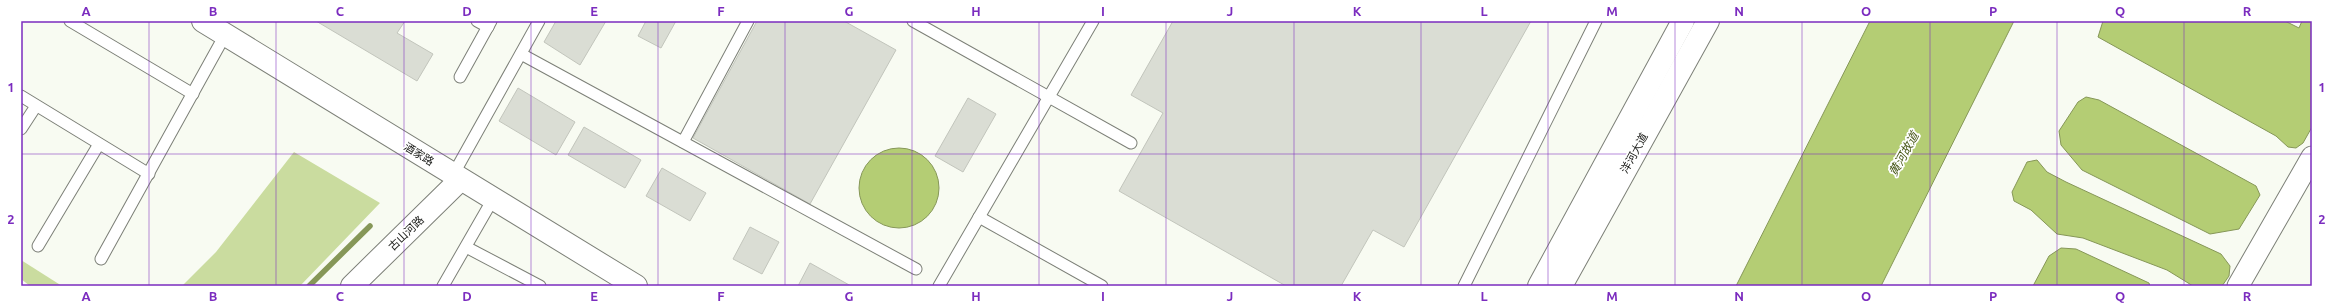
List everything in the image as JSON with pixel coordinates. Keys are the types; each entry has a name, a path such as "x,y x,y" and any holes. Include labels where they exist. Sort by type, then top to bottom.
{"street":[{"name":"酒家路","path":"203,21 456,178 636,286"},
{"name":"洋河大道","path":"1539,286 1683,21"},
{"name":"洋河大道","path":"1561,286 1708,21"},
{"path":"2238,286 2312,157"},
{"name":"古山河路","path":"352,286 456,178"}],"lane":[{"path":"70,21 192,94"},
{"path":"460,77 489,24 477,21"},
{"path":"456,178 539,21"},
{"path":"683,142 748,21"},
{"path":"912,21 1131,143"},
{"path":"939,286 1093,21"},
{"path":"1464,286 1596,21"},
{"path":"101,259 226,35"},
{"path":"521,54 916,269"},
{"path":"21,96 148,174"},
{"path":"21,129 36,106"},
{"path":"38,246 99,144"},
{"path":"443,286 493,199"},
{"path":"979,217 1102,286"},
{"path":"466,247 540,286"}],"shaded area":[{"path":"294,152 380,203 300,286 182,286 216,252"},
{"path":"21,260 62,286 30,286 21,279"}],"water":[{"name":"黄河故道","path":"1870,21 2014,21 1881,286 1736,286"},
{"path":"2103,21 2285,21 2299,28 2302,21 2312,21 2312,127 2303,143 2296,148 2288,147 2276,136 2098,37"},
{"path":"2086,97 2099,100 2256,186 2260,195 2239,229 2210,234 2082,170 2061,145 2059,131 2078,102"},
{"path":"899,148 914,151 927,160 936,173 939,188 936,203 927,216 914,225 899,228 884,225 871,216 862,203 859,188 862,173 871,160 884,151"},
{"path":"2037,160 2047,172 2066,182 2221,254 2230,266 2229,276 2222,286 2193,286 2167,270 2083,238 2057,234 2031,210 2014,201 2012,192 2027,162"},
{"path":"2061,248 2076,249 2149,283 2150,286 2033,286 2049,256"}],"building":[{"path":"316,21 405,21 397,33 433,54 417,81"},
{"path":"556,21 606,21 580,65 544,42"},
{"path":"646,21 676,21 661,48 638,36"},
{"path":"757,21 844,21 896,50 810,204 693,138"},
{"path":"1173,21 1531,21 1404,247 1373,230 1341,286 1286,286 1119,191 1163,113 1131,95"},
{"path":"518,88 575,122 556,155 499,121"},
{"path":"968,98 996,114 963,172 935,156"},
{"path":"584,127 641,160 625,188 568,155"},
{"path":"662,168 706,193 690,221 646,196"},
{"path":"750,227 779,242 762,274 733,259"},
{"path":"810,263 851,286 798,286"}],"waterway":[{"path":"309,286 370,226"}]}
